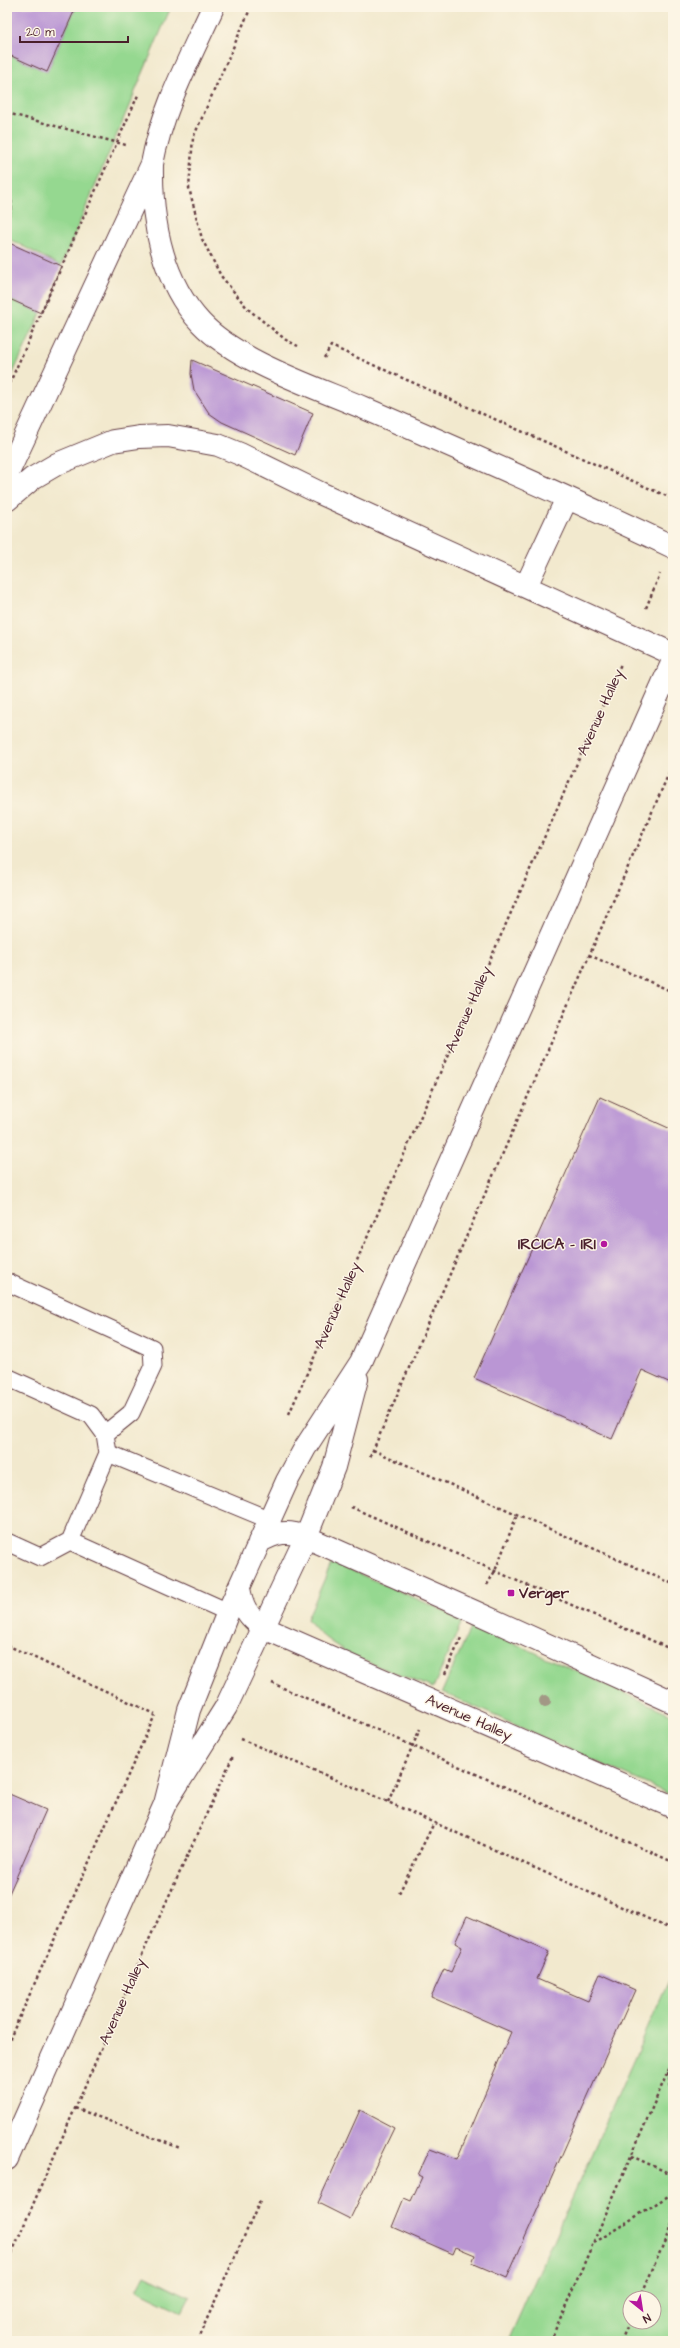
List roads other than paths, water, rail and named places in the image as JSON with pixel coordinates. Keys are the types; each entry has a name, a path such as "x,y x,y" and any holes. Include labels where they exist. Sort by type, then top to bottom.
{"street":[{"path":"7,475 153,158 169,107 213,7"},
{"path":"153,158 154,221 163,253 185,303 202,324 228,344 282,374 364,408 567,498 673,547"},
{"path":"7,500 33,478 57,464 113,442 139,437 168,436 218,445 240,454 320,494 526,586 673,654"},
{"path":"526,586 567,498"},
{"path":"165,1804 189,1710 228,1612 287,1481 305,1448 361,1362 673,661"},
{"path":"7,2159 165,1804 226,1707 306,1537 334,1467 361,1362"},
{"path":"260,1542 273,1534 282,1532 292,1532 306,1537 673,1702"},
{"name":"Avenue Halley","path":"240,1588 241,1603 247,1615 264,1628 673,1807"}],"lane":[{"path":"7,1282 152,1348 153,1366 131,1412 105,1434"},
{"path":"7,1377 91,1415 105,1434 108,1454 70,1541 40,1556 7,1542"},
{"path":"108,1454 270,1520"},
{"path":"70,1541 228,1612"}],"place":[{"name":"IRCICA - IRI","path":"604,1244"},
{"name":"Verger","path":"511,1593"}]}
